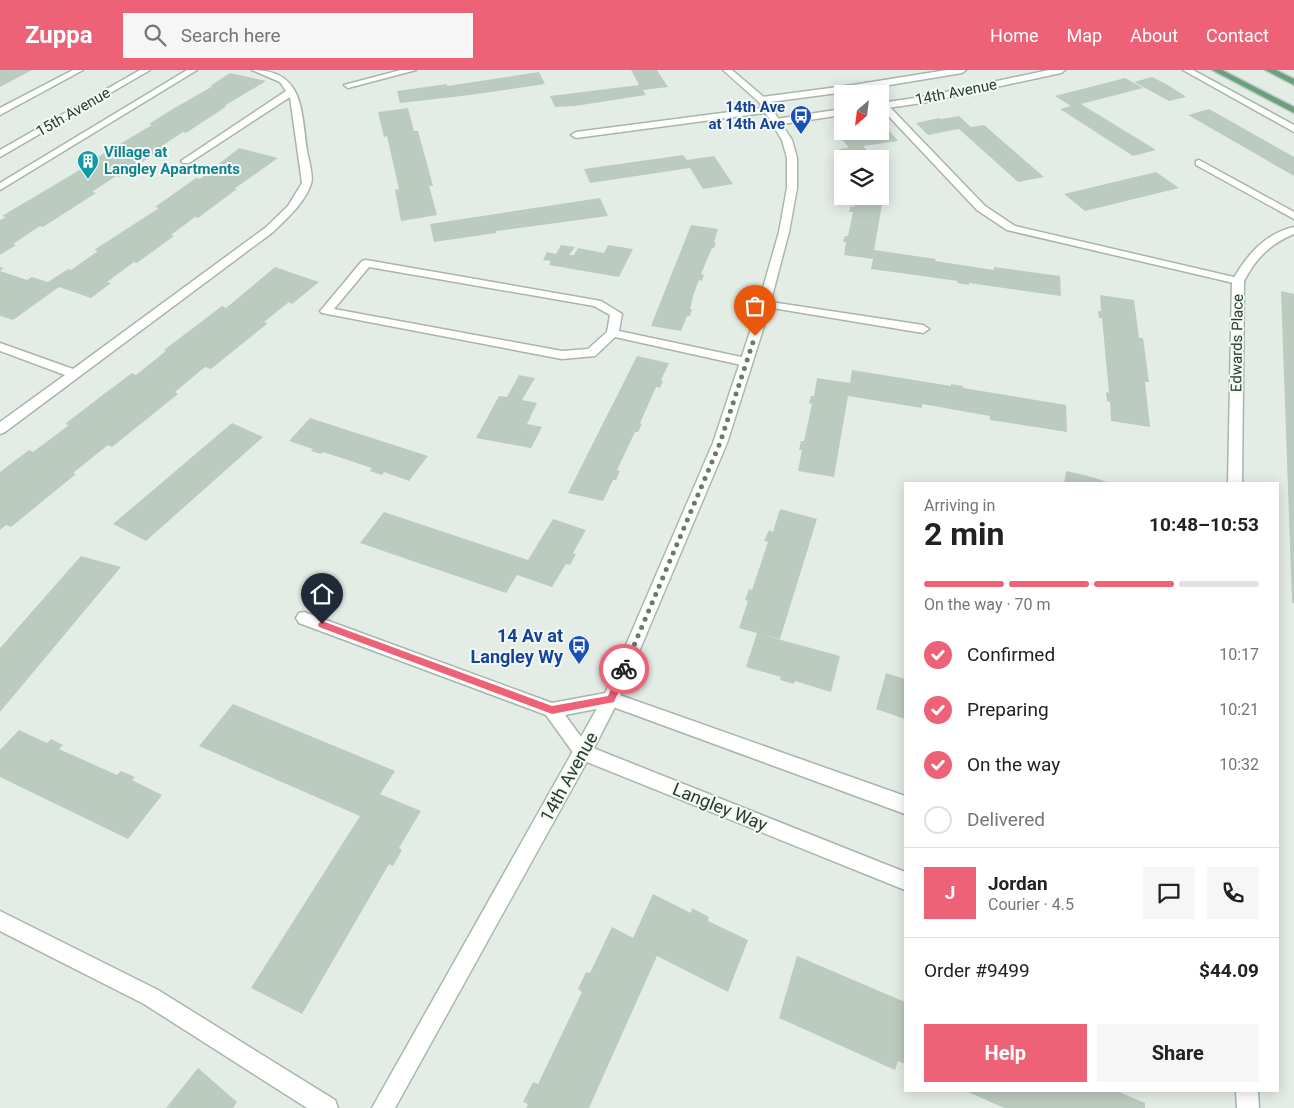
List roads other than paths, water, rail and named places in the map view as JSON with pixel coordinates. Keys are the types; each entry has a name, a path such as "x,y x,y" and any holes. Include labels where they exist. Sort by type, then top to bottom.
{"main road":[{"path":"1216,70 1294,110"},
{"path":"1269,70 1294,82"}],"street":[{"path":"0,112 79,70"},
{"name":"15th Avenue","path":"0,154 146,70"},
{"path":"0,187 193,70"},
{"path":"0,429 269,230 292,208 307,183 294,98 283,80 256,70"},
{"path":"348,85 412,70"},
{"name":"14th Avenue","path":"383,1108 611,699 720,443 764,304 784,232 792,188 792,158 787,140 762,100 727,70"},
{"name":"14th Avenue","path":"871,85 962,70"},
{"name":"14th Avenue","path":"889,104 940,96 1061,70"},
{"path":"1186,70 1294,129"},
{"name":"14th Avenue","path":"762,100 834,90"},
{"path":"186,161 291,92"},
{"path":"576,135 772,116 834,112"},
{"path":"889,113 980,208 1011,228 1238,281"},
{"path":"1199,163 1294,216"},
{"name":"Edwards Place","path":"1236,482 1238,281 1252,255 1263,246 1294,230"},
{"path":"366,263 597,302 616,314 613,333 591,353 562,355 326,311 366,263"},
{"path":"764,304 923,329"},
{"path":"613,333 746,362"},
{"path":"0,347 74,374"},
{"path":"304,618 552,710 611,699 904,805"},
{"path":"552,710 583,752"},
{"name":"Langley Way","path":"583,752 904,881"},
{"path":"0,921 151,997 328,1108"},
{"path":"1247,1092 1248,1108"}],"place":[{"name":"14th Ave at 14th Ave","path":"801,135"},
{"name":"Village at Langley Apartments","path":"88,180"},
{"name":"14 Av at Langley Wy","path":"579,665"}]}
